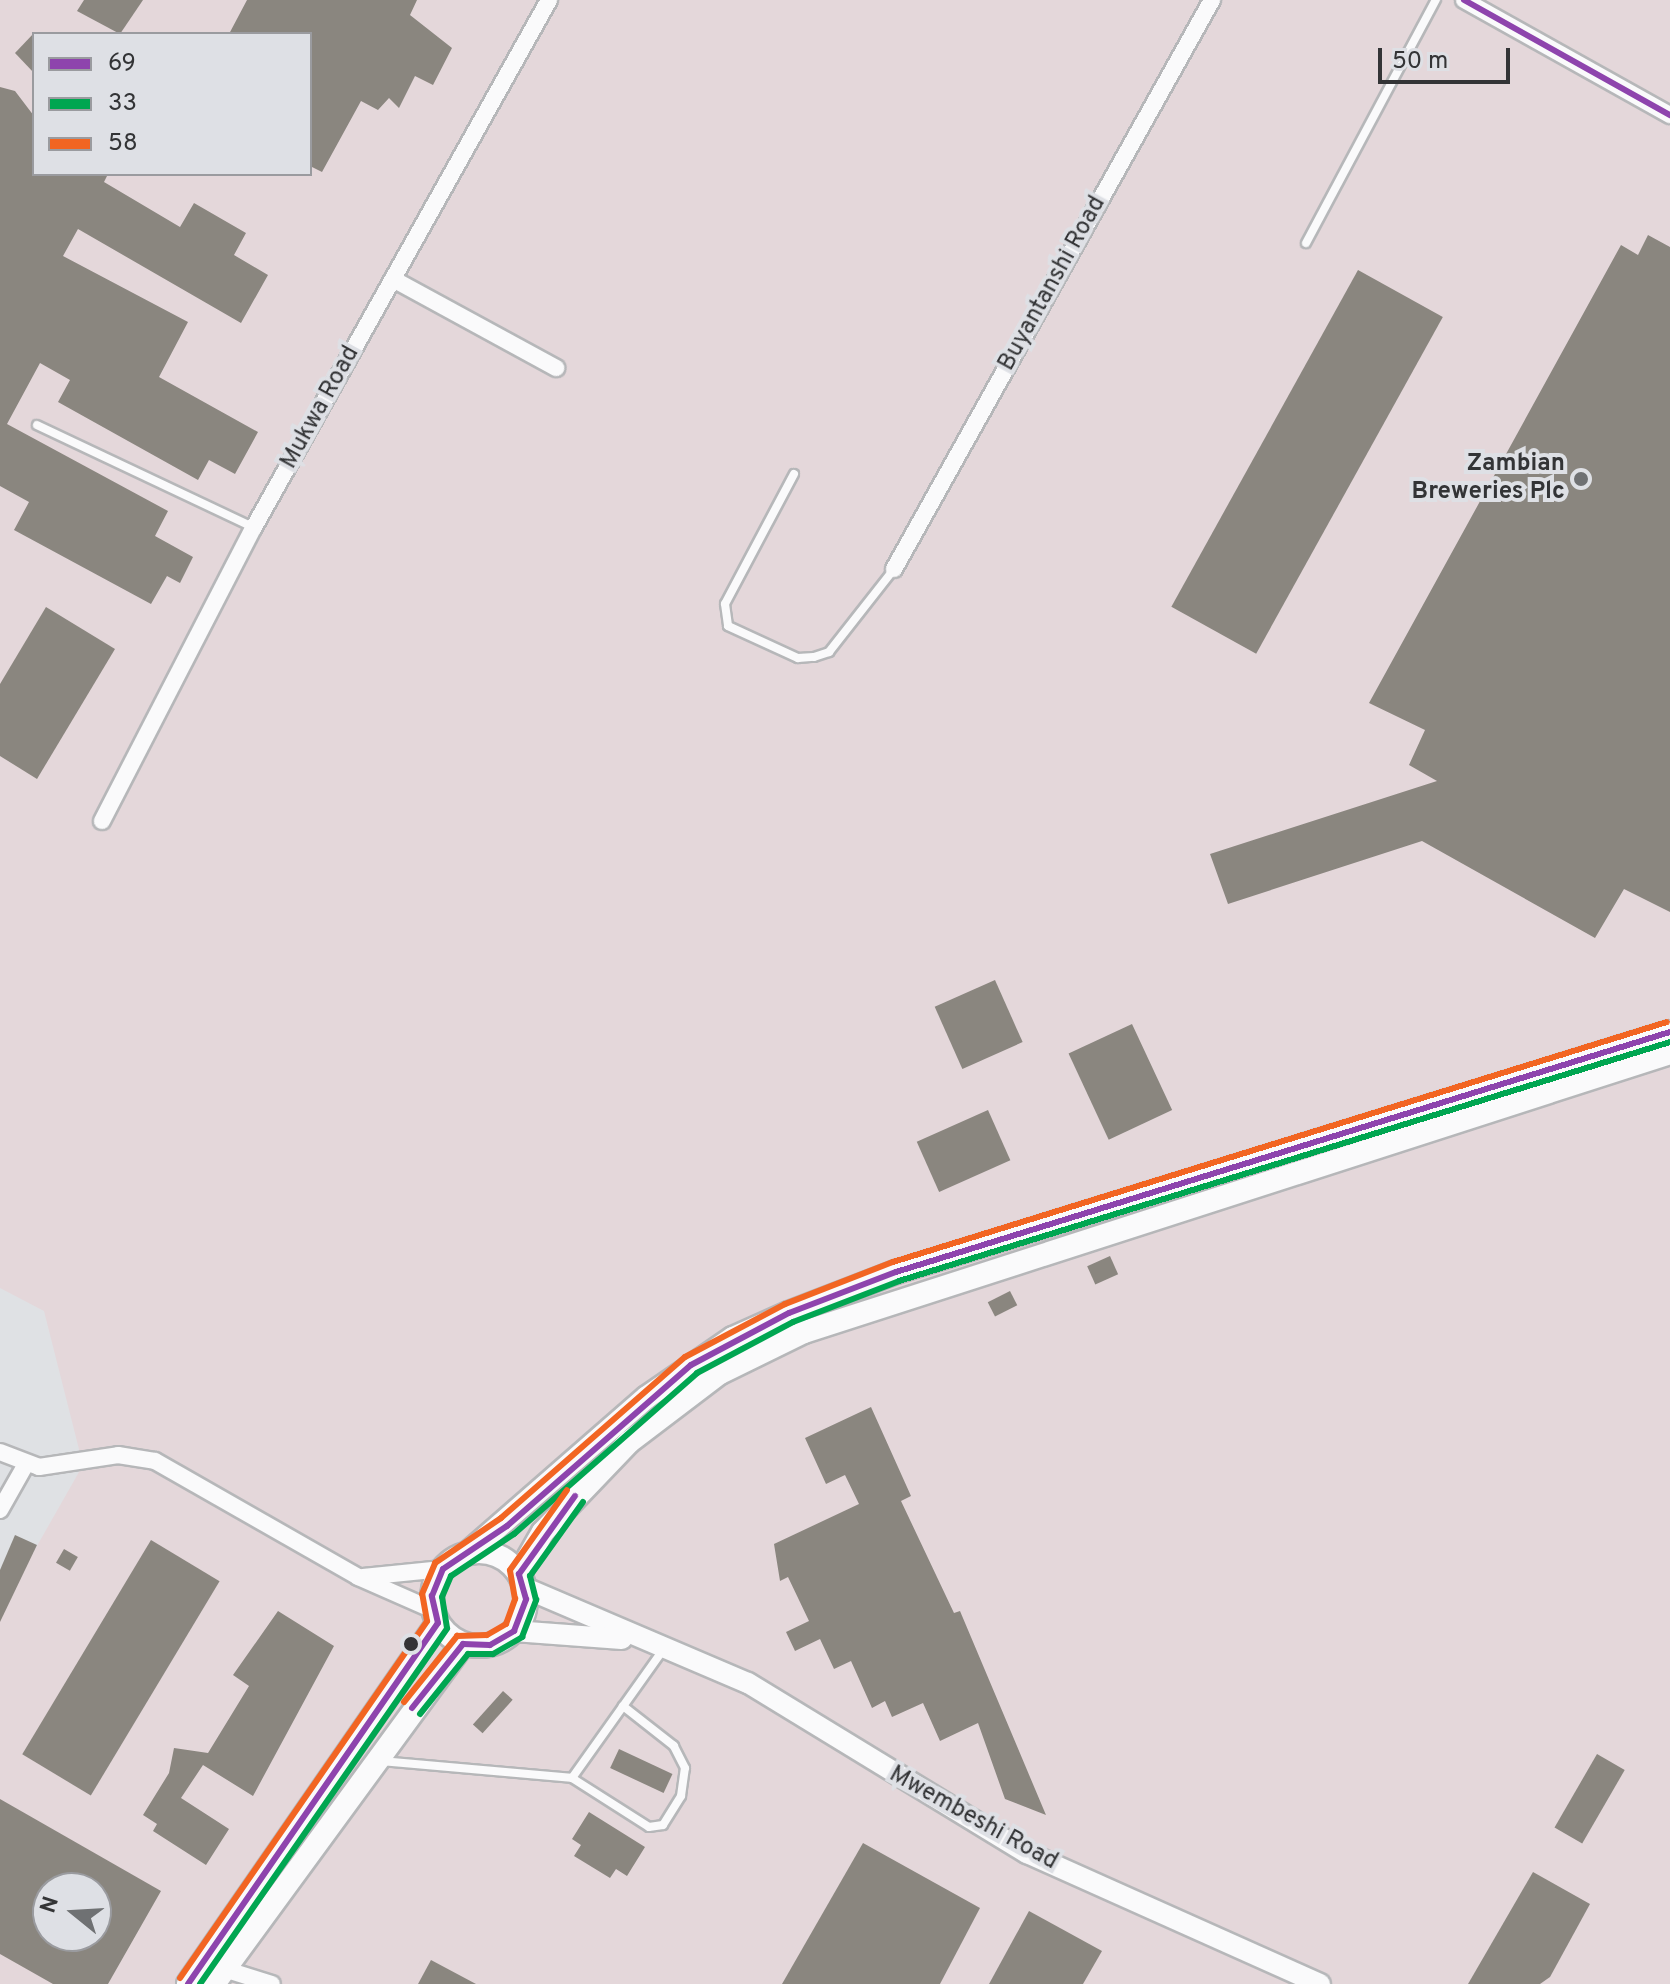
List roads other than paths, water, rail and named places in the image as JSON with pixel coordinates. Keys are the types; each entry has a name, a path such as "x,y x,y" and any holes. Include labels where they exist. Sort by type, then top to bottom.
{"main road":[{"path":"435,1617 463,1644 490,1645 514,1631 522,1581 543,1532 596,1475 720,1373 848,1314 1175,1198 1670,1032"},
{"path":"188,1984 435,1617 443,1569 468,1553 647,1397 733,1338 896,1272 1175,1198 1670,1053"},
{"path":"468,1553 491,1554 522,1581"},
{"path":"219,1977 373,1761 463,1644"}],"street":[{"name":"Mukwa Road","path":"102,821 254,527 549,0"},
{"name":"Buyantanshi Road","path":"894,569 1212,0"},
{"path":"1464,0 1670,115"},
{"path":"393,279 556,368"},
{"path":"0,1452 26,1464 60,1467 118,1455 155,1461 358,1577 435,1617"},
{"path":"0,1510 26,1464"},
{"path":"358,1577 443,1569"},
{"path":"522,1581 634,1640"},
{"path":"514,1631 634,1640"},
{"name":"Mwembeshi Road","path":"634,1640 663,1650 810,1717 935,1803 1027,1853 1320,1984"},
{"path":"219,1977 272,1984"}],"lane":[{"path":"1306,243 1436,0"},
{"path":"37,425 254,527"},
{"path":"794,474 725,604 728,626 798,658 829,652 894,569"},
{"path":"572,1778 663,1650"},
{"path":"373,1761 572,1778 649,1827 663,1825 681,1796 685,1768 674,1746 623,1706"}],"place":[{"name":"Zambian Breweries Plc","path":"1581,479"}]}
